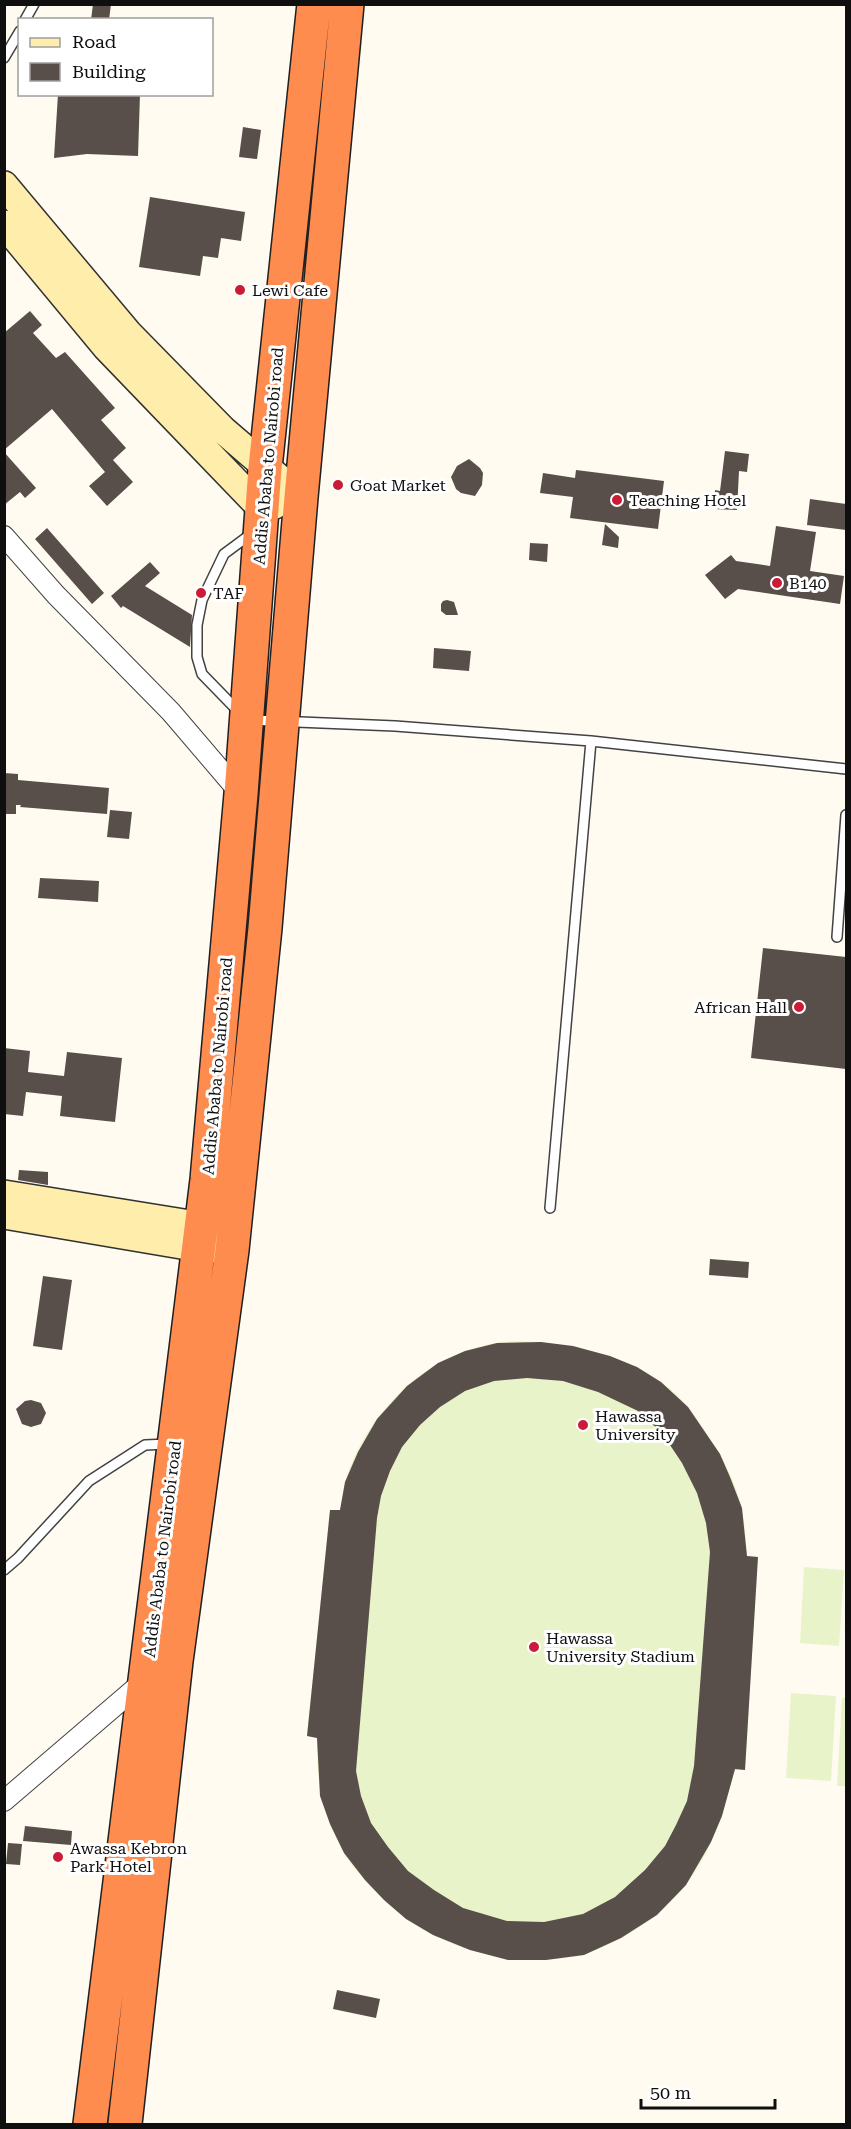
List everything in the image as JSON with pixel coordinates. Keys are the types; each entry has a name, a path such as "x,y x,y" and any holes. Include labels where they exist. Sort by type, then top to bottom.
{"highway":[{"name":"Addis Ababa to Nairobi road","path":"125,2124 176,1661 191,1443 201,1237 242,794 265,468 314,4"},
{"name":"Addis Ababa to Nairobi road","path":"90,2124 145,1680 233,1241 265,928 301,497 347,4"}],"main road":[{"path":"4,185 117,340 261,518 301,497 117,340 4,224"},
{"path":"4,1237 15,1206 233,1241"}],"street":[{"path":"4,536 56,595 171,712 242,794"},
{"path":"4,1801 145,1680"}],"lane":[{"path":"27,18 34,4"},
{"path":"4,58 18,34"},
{"path":"261,518 224,554 202,600 197,625 196,657 202,674 247,720 395,726 591,741 846,769"},
{"path":"550,1208 591,741"},
{"path":"837,937 846,815"},
{"path":"5,1570 89,1481 145,1445 191,1443"}],"green space":[{"name":"Hawassa University Stadium","path":"541,1342 581,1349 622,1362 659,1381 676,1394 695,1416 725,1464 740,1501 747,1556 758,1557 745,1770 735,1770 721,1815 703,1859 675,1898 632,1932 606,1946 582,1955 537,1960 511,1959 486,1954 437,1937 414,1924 374,1890 349,1861 336,1837 325,1810 319,1783 317,1738 307,1736 330,1510 340,1510 351,1465 369,1430 408,1385 446,1359 495,1343"},
{"path":"804,1567 844,1570 839,1646 800,1643"},
{"path":"791,1693 836,1696 831,1781 786,1778"},
{"path":"842,1698 846,1698 846,1786 837,1786"}],"building":[{"path":"93,4 111,4 109,18 91,18"},
{"path":"58,96 140,96 138,156 87,154 54,158"},
{"path":"243,127 261,130 257,159 239,157"},
{"path":"150,197 245,212 241,241 221,238 218,258 203,256 200,276 139,267"},
{"path":"30,311 42,325 33,333 56,358 65,352 115,408 101,420 126,448 113,460 133,482 107,506 89,486 105,472 52,409 4,450 4,333"},
{"path":"725,451 749,454 747,472 739,471 737,510 714,509 715,490 720,491"},
{"path":"4,452 36,488 25,498 20,492 4,505"},
{"path":"469,459 483,473 482,485 475,496 461,493 456,489 451,477 457,466"},
{"name":"Teaching Hotel","path":"576,470 664,481 658,529 570,518 573,497 540,493 543,473 575,478"},
{"path":"810,499 846,504 846,530 807,525"},
{"path":"605,524 619,537 618,548 602,545"},
{"name":"B140","path":"776,526 816,532 810,571 844,576 840,604 738,589 725,599 705,575 731,555 736,561 770,566"},
{"path":"47,528 104,593 92,604 35,539"},
{"path":"530,543 548,544 547,562 529,560"},
{"path":"150,562 160,573 145,586 192,615 190,647 123,606 121,608 111,596"},
{"path":"447,600 454,602 458,615 446,615 441,611 441,604"},
{"path":"434,648 471,651 469,671 433,668"},
{"path":"4,773 18,774 18,780 109,788 107,814 16,805 16,814 4,814"},
{"path":"110,810 132,812 129,839 107,837"},
{"path":"40,878 99,881 98,902 38,898"},
{"name":"African Hall","path":"763,948 846,957 846,1069 751,1058"},
{"path":"4,1048 30,1051 28,1072 64,1076 67,1052 122,1058 115,1122 60,1116 62,1096 26,1092 23,1116 4,1114"},
{"path":"19,1170 48,1172 48,1185 18,1180"},
{"path":"710,1259 749,1262 748,1278 709,1275"},
{"path":"43,1276 72,1280 62,1350 33,1346"},
{"path":"541,1342 573,1346 610,1356 637,1367 661,1382 688,1407 720,1454 742,1508 747,1556 758,1557 745,1770 735,1769 722,1816 711,1842 686,1885 657,1915 621,1938 584,1955 546,1960 508,1960 470,1950 433,1935 406,1919 384,1900 344,1853 330,1824 320,1796 317,1738 307,1736 330,1510 340,1510 345,1482 358,1452 377,1419 407,1386 438,1363 465,1351 497,1343","holes":["527,1378 563,1381 598,1392 638,1411 662,1433 682,1463 697,1493 706,1523 710,1552 694,1766 687,1801 665,1846 645,1870 615,1897 583,1914 544,1922 507,1921 463,1908 408,1871 371,1823 361,1796 356,1771 377,1518 381,1496 402,1447 420,1425 440,1407 465,1391 494,1381"]},
{"path":"25,1401 41,1403 46,1413 41,1424 31,1427 22,1424 16,1409"},
{"path":"25,1826 72,1831 71,1845 23,1841"},
{"path":"8,1843 22,1844 20,1865 6,1864"},
{"path":"337,1990 380,1999 376,2018 333,2009"}],"place":[{"name":"Lewi Cafe","path":"240,290"},
{"name":"Goat Market","path":"338,485"},
{"name":"Teaching Hotel","path":"617,500"},
{"name":"B140","path":"777,583"},
{"name":"TAF","path":"201,593"},
{"name":"African Hall","path":"799,1007"},
{"name":"Hawassa University","path":"583,1425"},
{"name":"Hawassa University Stadium","path":"534,1647"},
{"name":"Awassa Kebron Park Hotel","path":"58,1857"}]}
